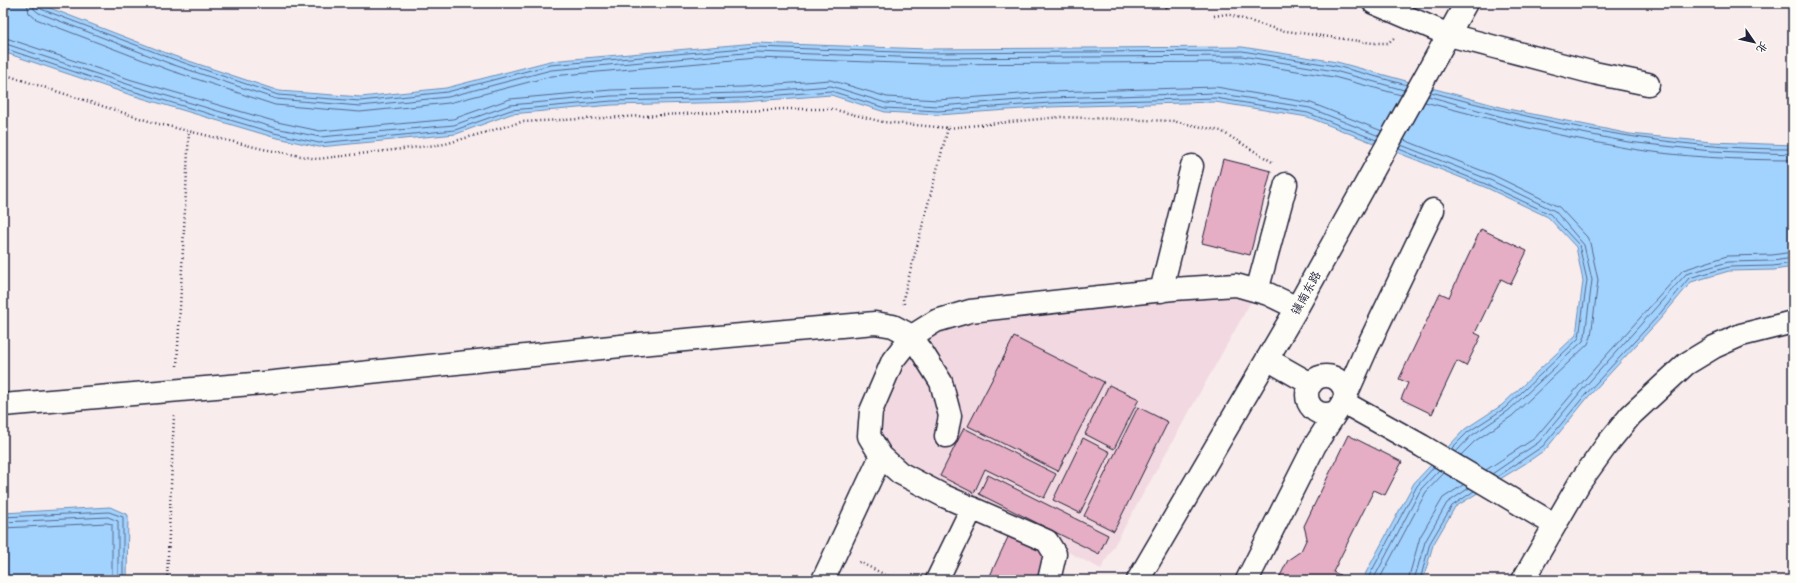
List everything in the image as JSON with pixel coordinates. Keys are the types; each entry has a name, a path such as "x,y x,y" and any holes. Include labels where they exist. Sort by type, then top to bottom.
{"street":[{"path":"1374,3 1413,20 1445,41 1648,84"},
{"name":"镇南东路","path":"1138,580 1298,308 1466,3"},
{"path":"1161,290 1192,166"},
{"path":"1257,291 1286,184"},
{"path":"1247,580 1315,445 1343,402 1433,210"},
{"path":"1049,580 1055,554 1047,541 972,508 900,473 880,456 869,436 871,411 893,360 912,336 936,321 970,311 1161,290 1236,286 1268,294 1298,308"},
{"path":"1523,580 1580,482 1608,443 1631,415 1686,364 1714,347 1741,335 1793,322"},
{"path":"3,405 264,383 640,344 875,323 893,326 912,336 941,382 950,416 946,436"},
{"path":"1267,359 1311,384 1307,397 1308,402 1317,412 1329,414 1335,412 1343,402"},
{"path":"1343,402 1422,446 1555,525"},
{"path":"823,580 880,456"},
{"path":"937,580 972,508"}],"path":[{"path":"1214,16 1227,14 1279,30 1373,43 1388,43 1413,20"},
{"path":"3,74 155,123 263,149 317,159 445,144 521,122 651,114 785,109 832,109 884,122 948,128 1060,116 1174,121 1221,131 1278,165 1286,184"},
{"path":"912,336 903,300 948,128"},
{"path":"167,580 175,390 189,131"},
{"path":"836,552 896,580"}],"shaded area":[{"path":"1257,291 1101,569 881,456 871,411 893,360 936,321"}],"water":[{"path":"3,3 37,3 174,56 279,91 361,97 446,88 550,61 756,43 927,49 1242,47 1337,62 1508,109 1630,134 1711,142 1793,145 1793,267 1774,270 1729,271 1691,282 1661,318 1589,396 1546,449 1455,507 1433,545 1423,580 1362,580 1414,483 1465,429 1502,405 1576,335 1583,281 1576,247 1548,217 1487,188 1308,117 1215,102 1050,107 938,115 885,112 831,95 742,102 612,105 511,114 456,134 319,147 273,137 128,94 3,52"},
{"path":"110,507 128,515 127,580 3,580 3,513"}],"building":[{"path":"1163,3 1178,3 1165,8"},
{"path":"1223,159 1271,171 1250,255 1202,243"},
{"path":"1481,229 1527,251 1511,284 1501,279 1475,333 1481,336 1466,366 1457,361 1432,414 1401,399 1408,383 1399,379 1440,293 1449,297"},
{"path":"1014,337 1104,382 1058,471 968,426"},
{"path":"1109,385 1139,399 1114,449 1085,434"},
{"path":"1138,407 1168,422 1114,531 1084,516"},
{"path":"964,428 1056,474 1044,498 985,469 974,493 940,476"},
{"path":"1348,435 1402,462 1385,495 1374,490 1333,572 1340,575 1337,580 1278,580 1288,560 1301,551 1307,538 1304,526"},
{"path":"1083,438 1110,452 1080,513 1053,500"},
{"path":"988,475 1108,535 1099,554 979,494"},
{"path":"1009,535 1049,554 1037,580 988,580"}]}
